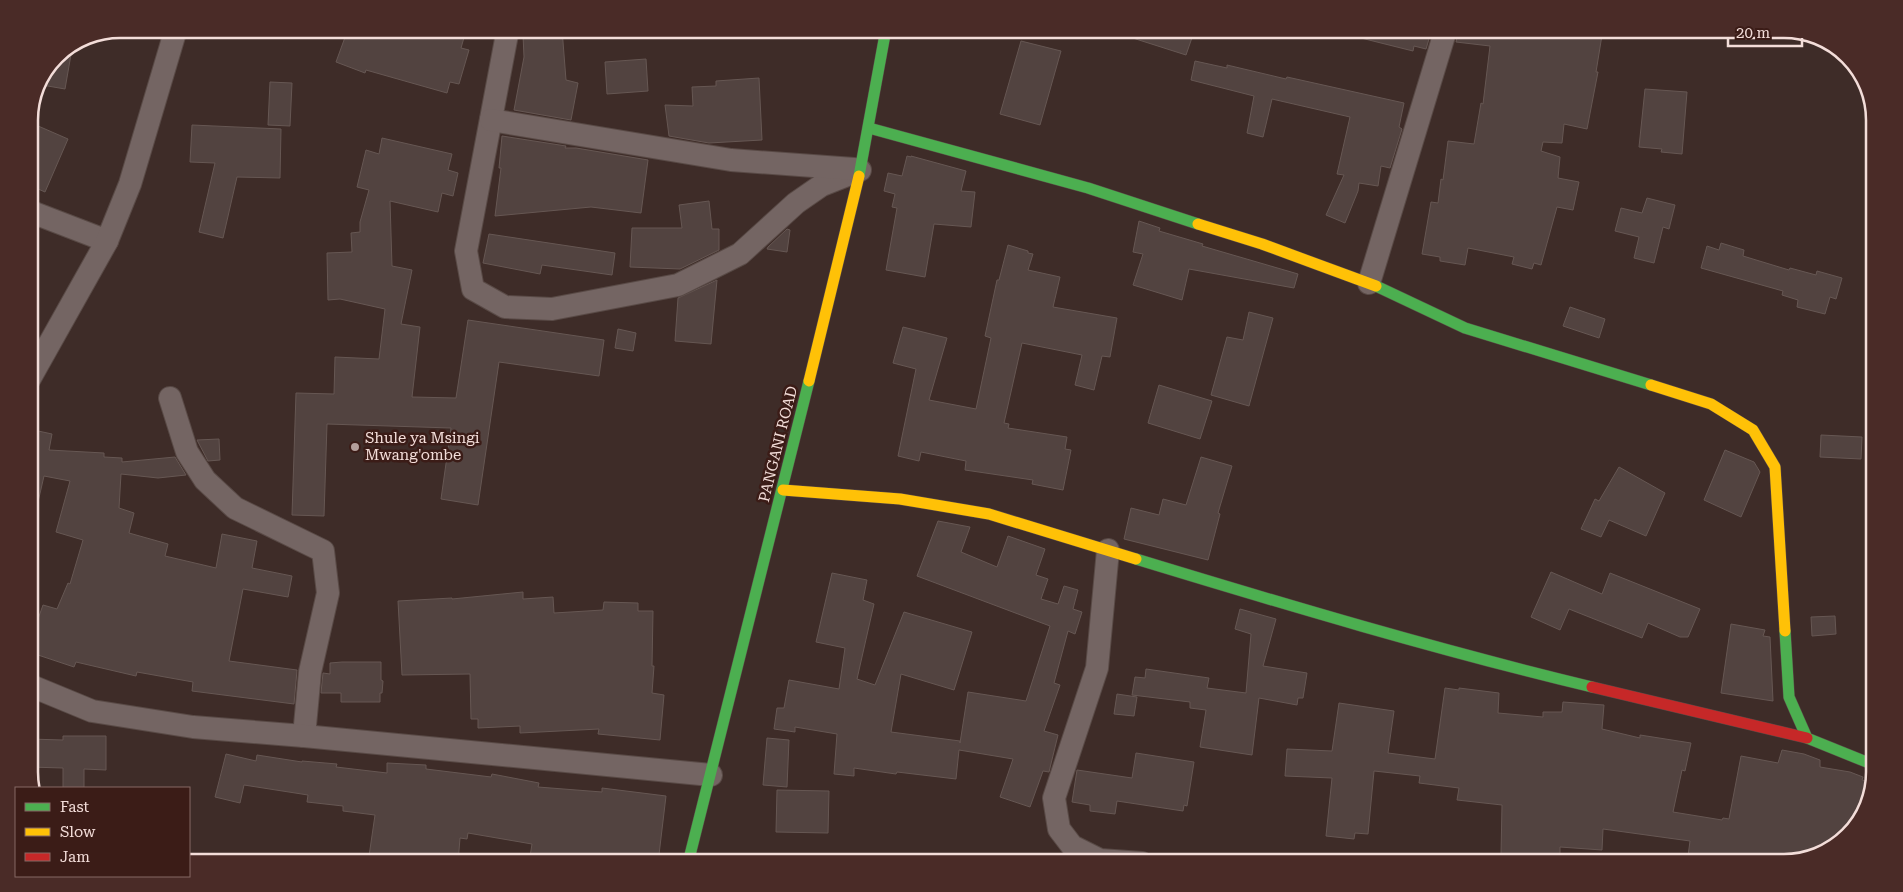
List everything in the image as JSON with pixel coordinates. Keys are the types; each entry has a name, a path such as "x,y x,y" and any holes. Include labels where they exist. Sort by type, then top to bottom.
{"street":[{"path":"38,364 107,241 130,184 173,38"},
{"path":"506,38 466,251 473,289 505,307 552,309 678,285 740,254 796,203 822,185 860,170"},
{"name":"PANGANI ROAD","path":"690,854 860,170 884,38"},
{"path":"1369,284 1443,38"},
{"path":"491,120 731,160 860,170"},
{"path":"869,128 1088,188 1262,244 1369,284 1464,328 1711,404 1753,430 1775,467 1789,697 1807,738"},
{"path":"38,214 107,241"},
{"path":"170,398 187,452 205,480 235,508 323,551 328,593 310,672 304,736"},
{"path":"782,490 900,500 990,514 1270,600 1498,664 1807,738 1866,762"},
{"path":"1088,854 1072,846 1059,829 1054,798 1097,668 1108,550"},
{"path":"38,690 92,711 193,727 711,775"}],"building":[{"path":"345,38 464,38 461,48 469,50 459,84 450,82 447,93 366,70 365,73 336,62"},
{"path":"523,38 563,38 566,80 578,83 571,120 514,110 524,57"},
{"path":"1133,38 1192,38 1186,55"},
{"path":"1361,38 1429,38 1426,49 1414,46 1413,51"},
{"path":"1457,38 1602,38 1596,72 1598,72 1587,129 1564,124 1562,143 1543,142 1541,151 1560,157 1558,178 1579,182 1573,210 1557,207 1541,265 1534,263 1532,269 1512,264 1514,257 1468,248 1465,265 1440,261 1440,257 1422,254 1431,202 1438,203 1448,141 1474,144 1481,103 1483,104 1490,46 1456,42"},
{"path":"1021,41 1061,51 1040,125 1000,114"},
{"path":"71,53 65,89 45,86 61,61"},
{"path":"646,59 648,91 607,94 605,62"},
{"path":"1195,61 1227,68 1227,65 1286,79 1287,77 1404,103 1399,127 1402,129 1390,168 1381,166 1378,186 1359,183 1358,191 1345,223 1326,215 1344,175 1337,174 1350,117 1272,99 1263,137 1247,133 1254,96 1191,80"},
{"path":"759,78 762,140 709,143 669,136 665,105 693,106 692,87 716,86 716,81"},
{"path":"270,82 292,83 290,126 268,125"},
{"path":"1645,89 1687,92 1682,154 1661,152 1662,149 1639,147"},
{"path":"192,125 281,129 280,178 237,177 223,238 199,232 215,163 190,162"},
{"path":"38,126 68,139 45,192 38,189"},
{"path":"502,136 566,146 565,148 576,148 648,160 641,213 591,207 495,216 501,168 499,168"},
{"path":"382,138 452,154 448,170 458,173 453,196 442,193 438,212 390,201 392,266 412,270 401,324 420,327 412,397 456,398 468,320 604,340 599,376 499,362 478,505 441,499 451,428 327,424 324,516 292,515 296,393 334,394 335,357 379,359 385,309 340,299 328,300 327,253 352,252 351,233 360,232 360,222 369,190 357,187 366,150 379,154"},
{"path":"907,156 966,171 961,191 975,192 971,227 934,224 925,277 886,270 897,208 892,207 895,194 884,191 888,173 902,176"},
{"path":"1647,198 1675,205 1669,229 1663,227 1654,263 1634,258 1639,237 1615,231 1621,208 1642,213"},
{"path":"709,201 712,229 719,229 719,250 680,269 630,267 632,228 682,228 679,205"},
{"path":"1139,221 1160,228 1159,231 1203,244 1202,246 1298,274 1294,288 1189,269 1182,300 1133,285 1143,254 1133,252"},
{"path":"787,229 790,230 787,252 767,249 768,247"},
{"path":"489,234 615,253 612,275 542,265 540,274 483,263"},
{"path":"1721,243 1744,250 1743,256 1789,270 1790,268 1816,275 1817,271 1842,278 1836,299 1830,297 1825,314 1797,307 1798,300 1782,295 1783,291 1701,268 1707,246 1719,250"},
{"path":"1008,245 1033,254 1028,270 1060,277 1053,307 1117,318 1110,357 1102,356 1094,390 1075,385 1082,355 1022,343 1004,423 1009,424 1008,428 1067,437 1065,449 1071,450 1063,490 1032,484 1033,480 965,470 966,461 921,452 919,461 898,456 916,369 893,363 903,327 947,338 929,400 976,409 991,338 985,336 997,280 999,280"},
{"path":"717,280 711,344 675,341 678,298"},
{"path":"1570,307 1605,319 1599,338 1563,326"},
{"path":"1249,312 1273,318 1249,406 1211,395 1227,337 1243,340"},
{"path":"618,329 636,333 633,351 615,348"},
{"path":"1159,385 1212,401 1200,439 1148,423"},
{"path":"38,431 52,434 49,450 104,453 104,457 122,458 122,462 175,457 186,475 158,478 121,474 119,508 134,513 129,533 168,544 165,556 216,568 222,534 257,541 252,568 292,576 288,597 243,589 229,661 297,670 294,704 192,691 193,682 137,672 136,676 76,662 74,667 38,655 38,619 43,605 57,609 68,583 70,584 83,540 56,532 70,481 44,476 38,502"},
{"path":"1821,435 1862,437 1861,459 1820,457"},
{"path":"219,439 220,460 208,461 197,440"},
{"path":"1725,450 1754,462 1760,472 1741,517 1704,500"},
{"path":"1201,457 1232,466 1218,513 1220,514 1208,560 1124,539 1131,508 1159,515 1163,499 1186,505"},
{"path":"1619,467 1665,493 1646,536 1609,520 1601,537 1581,529 1595,499 1599,501"},
{"path":"938,521 970,527 961,552 997,567 1008,536 1045,549 1036,575 1048,579 1041,599 1058,604 1064,586 1078,590 1073,609 1082,612 1075,634 1068,631 1054,683 1060,685 1044,731 1058,735 1049,772 1043,771 1030,807 1000,797 1013,759 959,750 956,779 854,768 854,776 834,774 837,734 795,727 795,732 774,729 777,708 784,708 789,680 839,689 845,648 816,642 832,573 867,580 863,600 874,604 857,679 875,685 904,612 972,632 954,690 901,674 891,732 960,741 960,743 968,692 1026,701 1050,626 917,576"},
{"path":"1551,572 1602,594 1610,573 1700,609 1688,637 1680,637 1648,623 1642,638 1569,609 1560,630 1531,617"},
{"path":"523,592 523,599 553,597 554,613 603,610 604,602 638,603 638,611 653,611 652,666 654,666 652,693 664,695 660,740 598,734 599,729 520,733 520,726 478,728 478,719 471,719 470,674 402,675 398,601 452,599"},
{"path":"1240,609 1276,619 1263,666 1307,673 1303,698 1298,698 1297,705 1259,698 1252,755 1200,747 1206,710 1190,708 1190,702 1132,695 1135,677 1145,678 1146,669 1209,678 1207,688 1246,693 1251,634 1235,629"},
{"path":"1835,616 1836,634 1812,636 1811,617"},
{"path":"1731,624 1765,630 1763,636 1770,637 1773,701 1721,693"},
{"path":"381,662 381,680 383,681 380,702 341,702 341,693 321,693 323,673 330,674 330,663"},
{"path":"1445,688 1459,690 1459,688 1499,693 1498,713 1543,717 1543,712 1562,712 1563,702 1604,705 1602,729 1640,738 1640,735 1691,743 1685,771 1682,770 1673,812 1722,820 1723,818 1729,819 1741,756 1778,763 1782,750 1804,754 1820,760 1820,767 1850,772 1863,777 1862,780 1865,781 1859,804 1849,823 1829,841 1805,852 1794,854 1688,854 1690,841 1603,829 1602,850 1560,847 1560,854 1501,854 1502,805 1457,800 1459,788 1419,783 1420,776 1374,771 1368,834 1355,833 1354,839 1326,836 1332,778 1285,776 1287,749 1332,751 1339,703 1394,711 1388,753 1435,759"},
{"path":"1117,694 1137,697 1134,716 1114,714"},
{"path":"63,736 106,736 106,770 84,769 84,787 63,787 63,768 38,767 38,739 63,740"},
{"path":"767,738 789,740 787,787 763,785"},
{"path":"1136,753 1194,762 1187,806 1184,805 1183,811 1117,801 1115,814 1090,811 1090,805 1072,802 1077,770 1132,778"},
{"path":"226,754 256,761 257,755 302,762 337,764 336,767 387,773 387,763 426,765 426,769 491,777 492,774 539,783 538,787 602,792 602,788 666,796 659,854 530,854 532,844 468,833 467,839 460,838 459,854 369,854 375,815 343,811 343,806 307,802 308,795 244,785 240,803 215,797"},
{"path":"777,790 829,791 828,833 776,832"}],"traffic: fast":[{"path":"859,176 884,38"},
{"path":"869,128 1088,188 1198,224"},
{"path":"1376,286 1465,328 1651,385"},
{"path":"690,854 809,381"},
{"path":"1136,559 1363,626 1477,658 1592,687"},
{"path":"1785,631 1789,697 1807,738 1866,762"}],"traffic: slow":[{"path":"809,381 859,176"},
{"path":"1198,224 1262,244 1376,286"},
{"path":"1651,385 1711,404 1753,430 1775,467 1785,631"},
{"path":"783,490 900,499 989,514 1136,559"}],"traffic: jam":[{"path":"1592,687 1807,738"}],"place":[{"name":"Shule ya Msingi Mwang'ombe","path":"355,447"}]}
